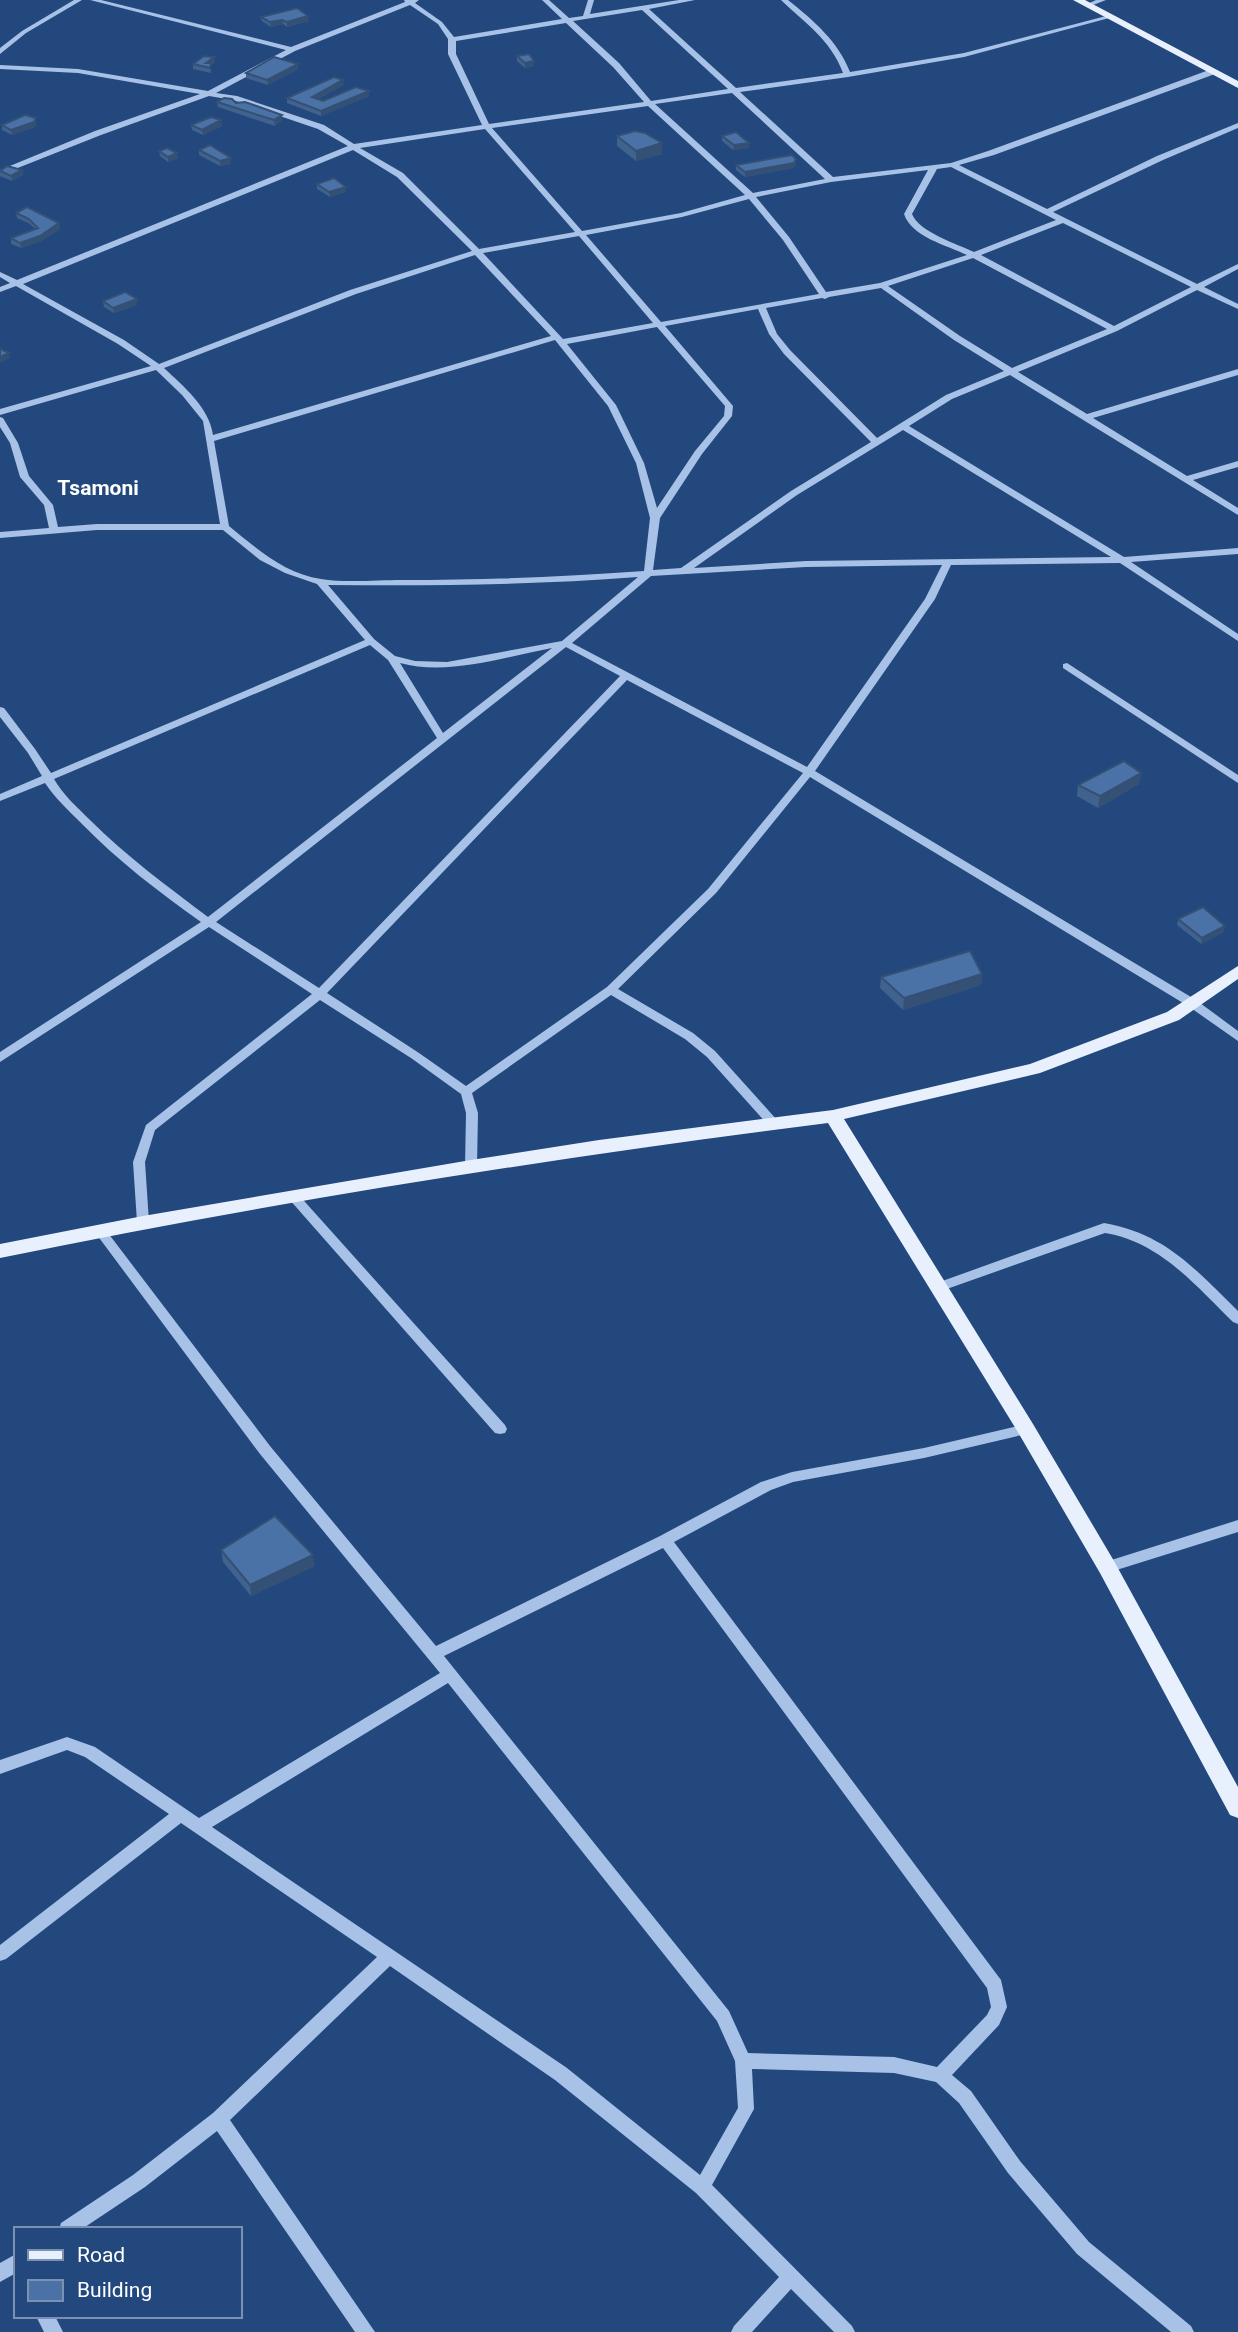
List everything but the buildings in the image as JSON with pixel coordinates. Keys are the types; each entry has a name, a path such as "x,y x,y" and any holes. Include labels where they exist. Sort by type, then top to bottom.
{"main road":[{"path":"1083,3 1238,85"},
{"path":"0,1251 143,1222 471,1166 599,1146 833,1116 1034,1069 1173,1016 1238,971"},
{"path":"833,1116 1026,1429 1107,1567 1236,1798"}],"street":[{"path":"0,52 24,32 79,0"},
{"path":"93,0 292,49"},
{"path":"545,0 616,65 648,102 751,196 786,239 825,297"},
{"path":"586,18 591,0"},
{"path":"452,39 692,0"},
{"path":"784,0 821,30 842,55 848,75"},
{"path":"1083,3 1103,0"},
{"path":"0,173 98,133 210,93 292,49 411,1 440,23 452,39 452,54 487,127 660,325 730,411 707,438 682,480 654,518"},
{"path":"644,8 831,180"},
{"path":"0,290 18,285 355,146 733,89 848,75 964,55 1110,17"},
{"path":"0,67 78,71 234,98 321,127 400,175 478,252 559,340 612,405 640,463 654,518 648,573 565,643 207,923 0,1058"},
{"path":"0,412 158,367 353,292 478,252 682,215 751,196 831,180 952,165 1212,72"},
{"path":"1048,212 1160,158 1238,125"},
{"path":"952,165 1238,307"},
{"path":"934,167 908,214 911,222 921,230 1114,329"},
{"path":"211,439 559,340 762,308 882,285 974,255 1063,220"},
{"path":"683,571 794,493 950,397 1114,329 1238,266"},
{"path":"0,274 121,342 158,367 185,393 207,422 226,527 263,558 288,571 320,582 491,583 806,564 1122,560 1238,551"},
{"path":"882,285 957,338 1238,512"},
{"path":"762,308 774,334 787,352 876,442"},
{"path":"1084,418 1238,372"},
{"path":"0,420 14,443 25,477 48,505 54,531"},
{"path":"903,426 1122,560 1238,638"},
{"path":"1188,480 1238,464"},
{"path":"0,535 97,527 226,527"},
{"path":"466,1092 611,990 712,891 808,772 930,599 947,564"},
{"path":"320,582 371,641 392,658 442,739"},
{"path":"0,798 371,641"},
{"path":"392,658 415,664 447,666 565,643 808,772 1192,1003 1238,1037"},
{"path":"1068,667 1238,780"},
{"path":"143,1222 139,1162 150,1128 320,994 626,675"},
{"path":"0,710 38,760 60,797 105,840 207,923 320,994 466,1092 472,1113 471,1166"},
{"path":"611,990 689,1035 711,1054 773,1123"},
{"path":"293,1196 500,1429"},
{"path":"939,1287 1104,1228 1124,1229 1153,1241 1238,1319"},
{"path":"101,1232 265,1450 434,1654 723,2016 743,2061 746,2109 702,2187"},
{"path":"434,1654 664,1540 766,1486 792,1477 924,1453 1026,1429"},
{"path":"1107,1567 1238,1526"},
{"path":"664,1540 995,1985 999,2007 993,2020 940,2075"},
{"path":"198,1827 450,1674"},
{"path":"0,1767 67,1743 90,1752 561,2074 702,2187 846,2332"},
{"path":"0,1954 180,1815"},
{"path":"70,2227 139,2181 219,2119 388,1956"},
{"path":"743,2061 894,2064 940,2075 965,2098 1014,2167 1083,2248 1185,2332"},
{"path":"219,2119 366,2332"},
{"path":"740,2332 791,2277"}],"district":[{"name":"Tsamoni","path":"98,488"}]}
